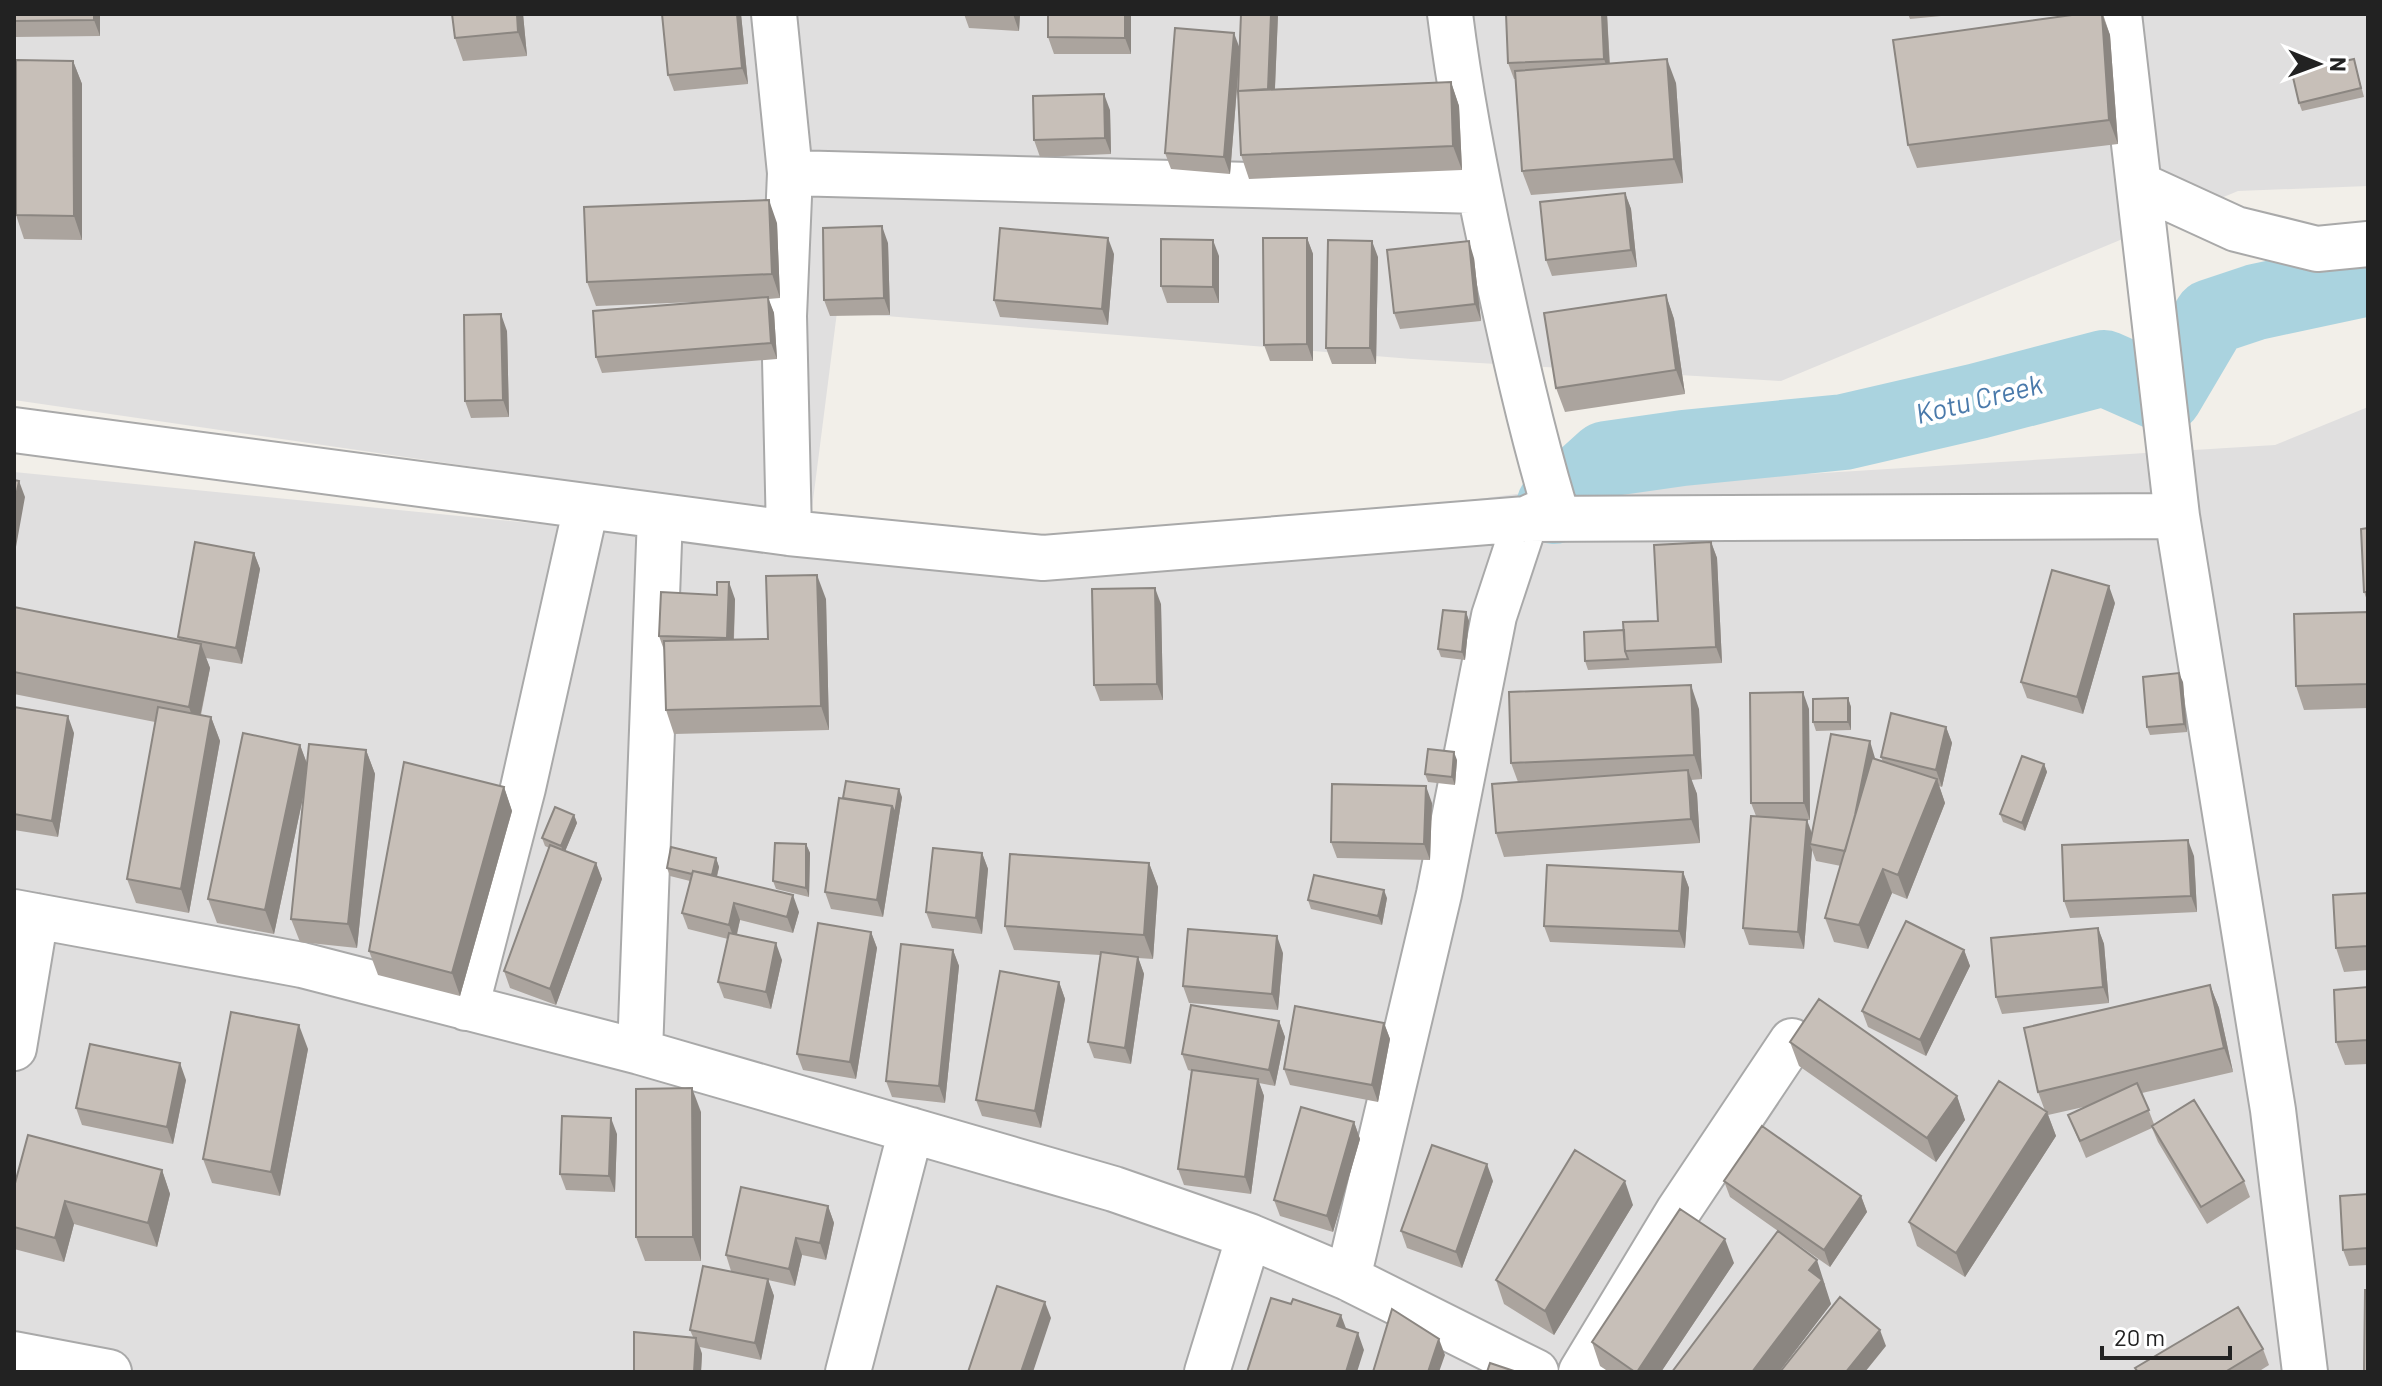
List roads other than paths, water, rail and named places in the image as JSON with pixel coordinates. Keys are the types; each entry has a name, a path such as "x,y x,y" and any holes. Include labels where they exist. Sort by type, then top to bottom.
{"street":[{"path":"774,14 790,173 784,316 789,533"},
{"path":"1348,1278 1439,894 1494,616 1526,519 1554,506 1528,419 1479,191 1459,89 1450,14"},
{"path":"2119,14 2177,516 2273,1110 2305,1372"},
{"path":"790,173 1479,191"},
{"path":"2140,185 2236,229 2317,249 2368,244"},
{"path":"14,430 789,533 1043,558 1526,519 2177,516"},
{"path":"466,1008 523,788 586,507"},
{"path":"640,1052 660,516"},
{"path":"14,1048 25,914 302,965 640,1052 1114,1189 1249,1236 1348,1278 1536,1372"},
{"path":"1581,1372 1679,1210 1792,1041"},
{"path":"848,1372 911,1130"},
{"path":"1207,1372 1249,1236"},
{"path":"14,1354 109,1372"}],"waterway":[{"name":"Kotu Creek","path":"1554,506 1606,459 1844,432 2104,368 2165,395 2211,317 2256,302 2368,278"}]}
